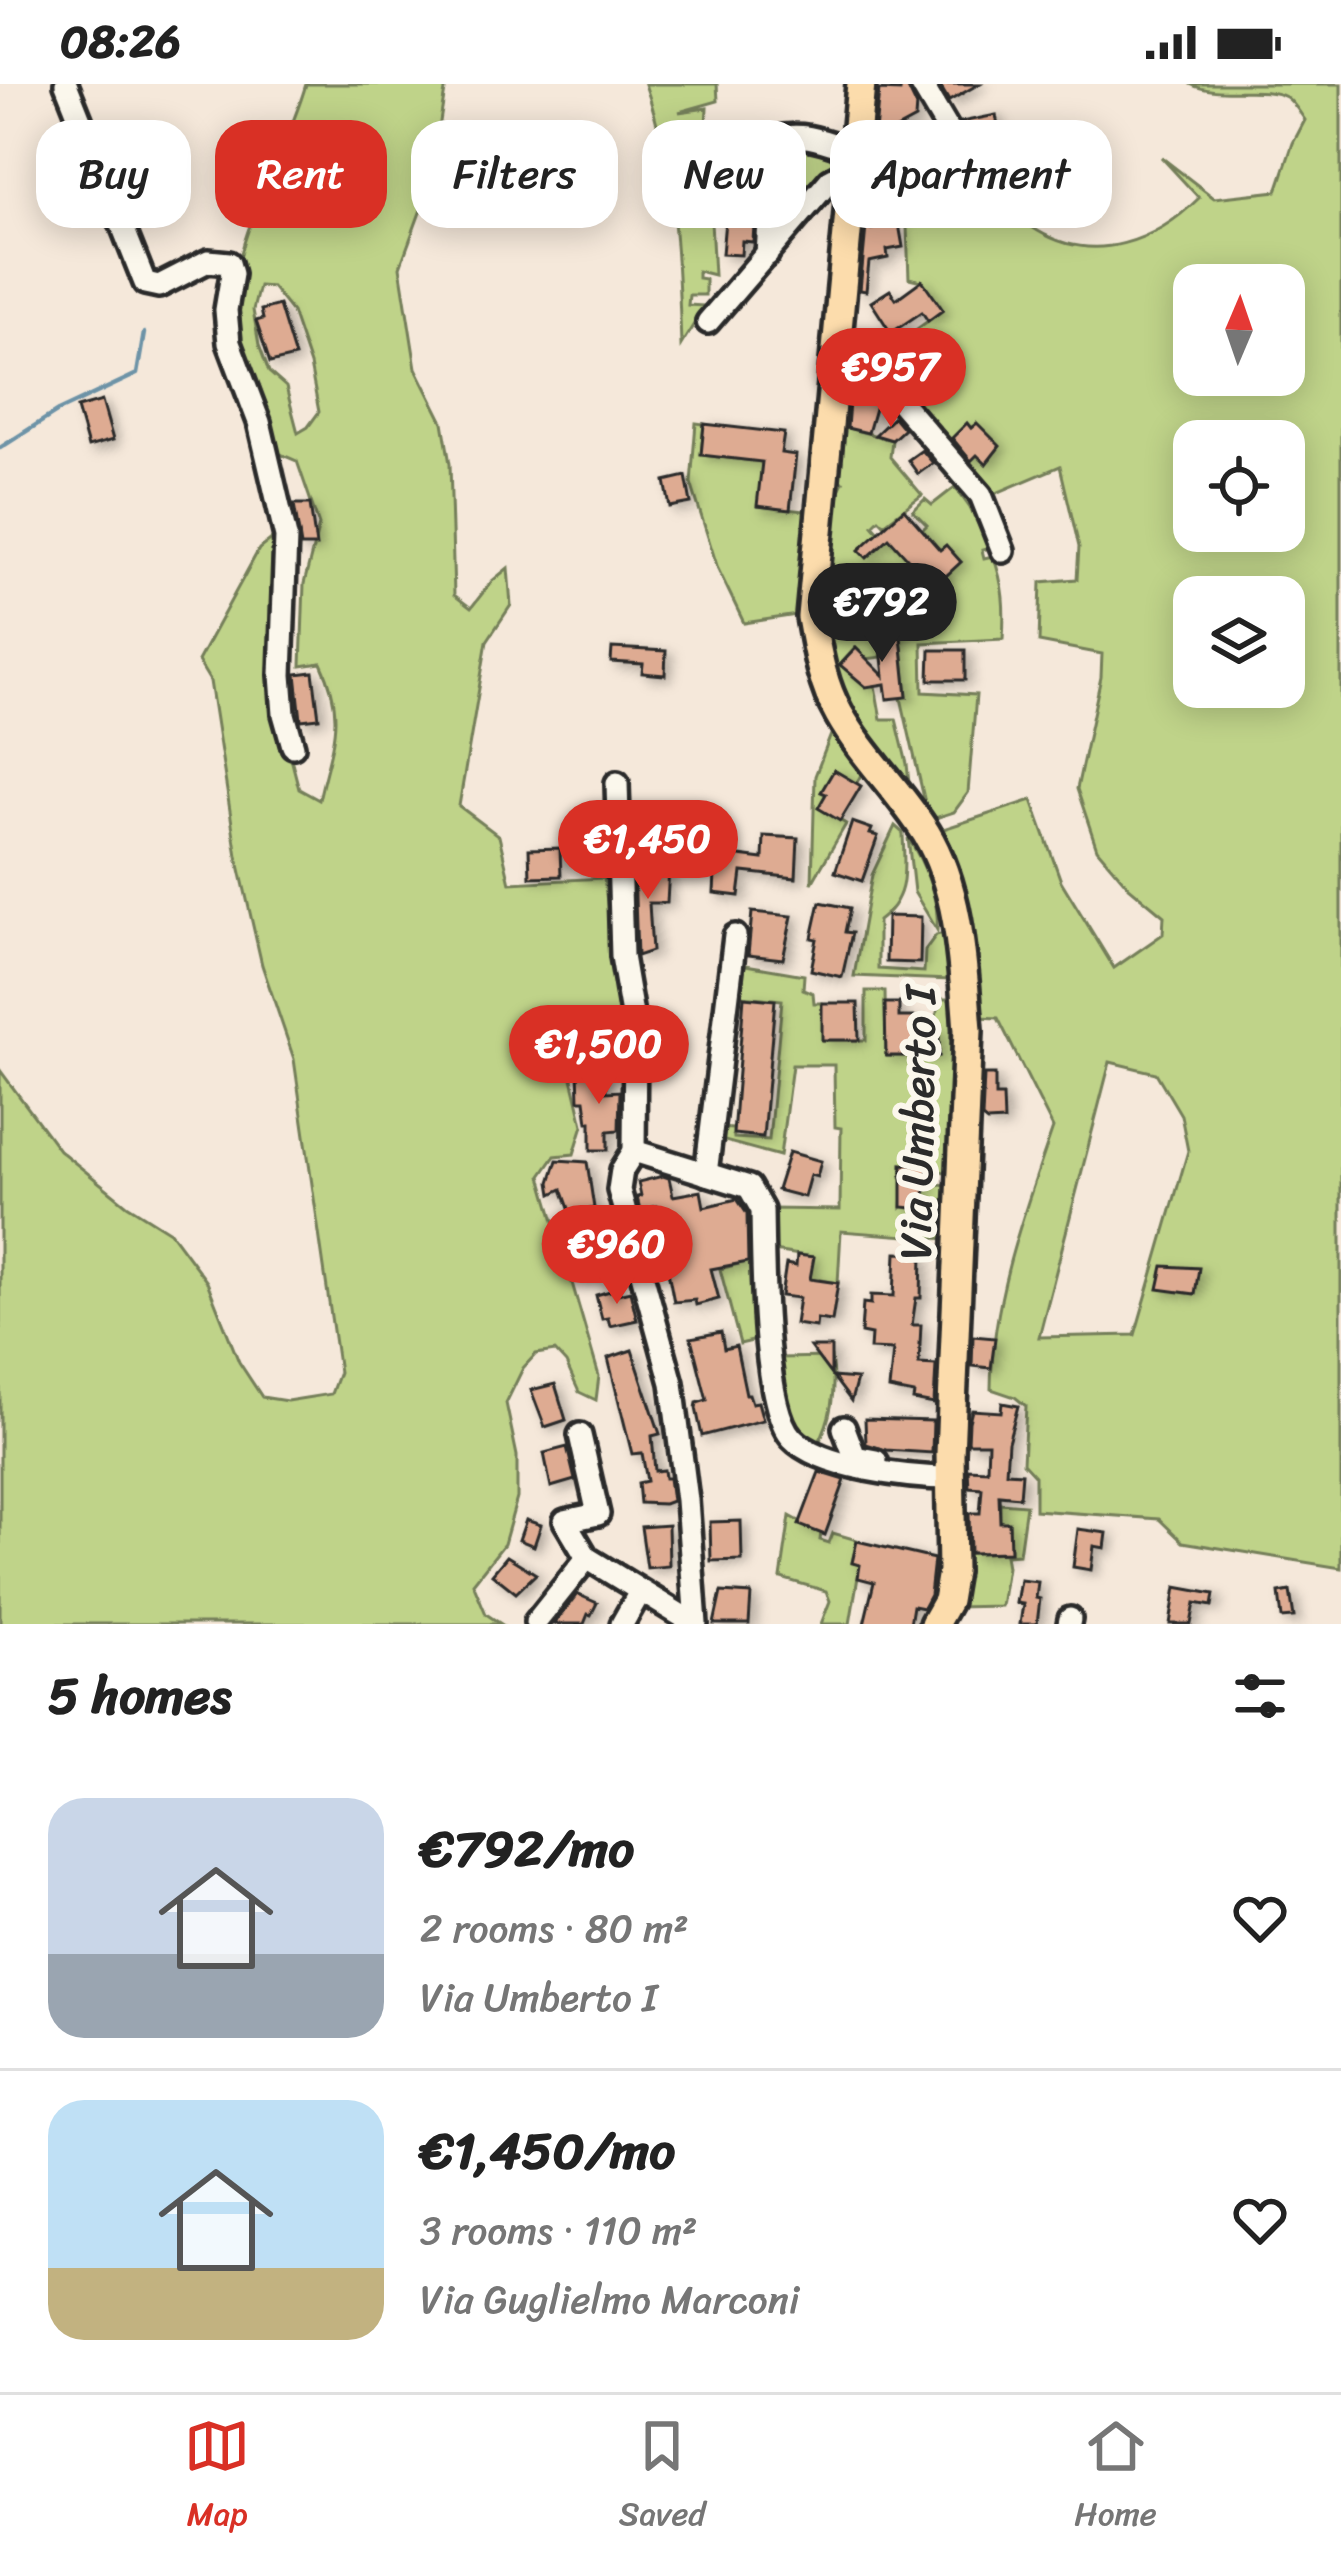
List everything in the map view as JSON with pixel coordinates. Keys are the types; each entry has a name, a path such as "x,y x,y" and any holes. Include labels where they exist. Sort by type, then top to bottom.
{"main road":[{"name":"Via Umberto I","path":"858,120 861,84"},
{"name":"Via Umberto I","path":"848,228 811,617 818,658 838,712 927,834 944,868 968,1030 951,1478 952,1571 941,1621"}],"street":[{"path":"66,84 145,283 159,286 208,261 229,263 229,343 259,422 286,537 281,675 293,746"},
{"path":"921,84 942,120"},
{"path":"767,255 774,139 794,134 830,149"},
{"path":"708,322 830,180"},
{"path":"838,330 981,495 1003,551"},
{"path":"616,783 622,956 634,1032 634,1150 622,1170 619,1190 672,1383 692,1542 696,1624"},
{"path":"706,1174 734,936"},
{"path":"634,1150 749,1187 762,1210 771,1377 784,1427 793,1439 850,1466 951,1478"},
{"path":"844,1428 855,1456 895,1465 915,1477"},
{"path":"580,1435 598,1514 565,1522 587,1558 696,1624"},
{"path":"536,1622 587,1558"},
{"path":"622,1624 640,1592"}],"green space":[{"path":"306,84 446,84 440,120 411,120 414,228 400,267 416,368 443,422 450,464 454,595 471,608 508,568 511,605 487,641 459,806 499,836 510,883 604,878 629,1080 610,1068 570,1070 583,1125 574,1154 555,1156 541,1176 599,1376 596,1400 579,1392 555,1351 536,1354 523,1368 506,1403 517,1456 517,1498 504,1544 473,1583 486,1614 501,1624 0,1624 0,1070 59,1150 127,1205 170,1232 207,1282 239,1362 262,1397 287,1401 331,1394 339,1372 294,1059 262,965 237,856 210,681 198,661 259,549 274,537 280,557 279,712 299,789 319,800 332,747 333,700 321,663 301,666 304,584 319,525 297,461 278,453 247,383 235,340 236,274 249,228 387,228 387,120 294,120","holes":["259,286 272,287 292,312 319,412 298,433 286,387 269,372 259,345 253,310"]},
{"path":"645,84 717,84 718,101 679,112 707,108 706,120 656,120"},
{"path":"1190,84 1341,84 1341,1568 1183,1542 1159,1519 1035,1510 1035,1476 1023,1463 1026,1406 991,1389 1003,1289 1053,1128 998,1018 979,1017 937,831 1032,800 1061,881 1114,968 1163,934 1164,916 1129,887 1097,849 1077,789 1102,654 1039,642 1041,582 1077,579 1079,547 1060,466 992,495 855,341 859,330 875,346 903,339 942,311 922,281 909,278 907,228 1034,228 1081,246 1124,243 1164,226 1199,198 1161,157 1214,198 1277,191 1305,120 1286,97 1276,93 1214,91","holes":["1110,1062 1156,1073 1181,1115 1188,1151 1135,1335 1039,1337"]},
{"path":"806,147 828,151 830,169 806,197"},
{"path":"674,228 711,228 714,275 698,271 698,278 705,279 705,295 689,295 688,305 705,306 681,345"},
{"path":"696,423 704,424 701,455 762,462 758,506 805,511 797,615 744,623 718,569 691,483"},
{"path":"830,423 892,440 890,457 922,495 884,524 879,519 873,525 881,545 889,538 918,566 905,578 923,597 961,562 940,550 913,511 925,499 932,505 955,487 990,548 982,550 984,558 993,556 999,577 1003,639 922,643 923,692 976,695 968,793 954,812 929,820 901,698 907,696 900,627 879,629 882,657 866,659 855,648 840,665 875,686 881,719 896,719 911,803 853,726 820,649 825,519 843,482 823,478"},
{"path":"832,732 863,771 856,784 834,770 822,791 826,794 819,808 846,824 812,883 815,776"},
{"path":"895,826 903,833 903,882 896,903 878,921 878,969 924,972 925,950 936,935 944,933 950,980 854,976 872,875"},
{"path":"908,838 930,882 937,930 914,892"},
{"path":"734,963 804,975 803,989 813,993 814,1003 822,1003 823,1040 866,1040 866,991 885,991 886,1056 939,1056 939,1029 931,1029 942,999 951,999 950,1173 903,1164 901,1177 902,1207 926,1183 949,1185 946,1239 841,1231 838,1283 820,1280 818,1286 809,1285 813,1257 773,1251 772,1209 840,1210 841,1128 835,1127 834,1065 792,1065 780,1156 717,1139 718,1128 733,1129 734,1138 769,1140 782,1000 731,995"},
{"path":"757,1259 761,1339 740,1344 720,1269"},
{"path":"831,1357 832,1403 817,1446 797,1436 782,1397 779,1358"},
{"path":"1000,1503 1026,1505 1019,1554 1005,1555 1001,1606 954,1607 954,1554 1010,1552 1009,1523 1000,1522"},
{"path":"790,1516 821,1533 820,1540 829,1543 833,1533 857,1540 852,1562 860,1565 850,1624 821,1624 830,1601 826,1591 781,1578"}],"building":[{"path":"901,84 906,84 916,105 915,119 876,120 879,90 900,91"},
{"path":"939,84 979,84 949,101"},
{"path":"724,228 754,228 753,242 742,241 741,255 722,254"},
{"path":"866,228 900,228 903,247 887,250 888,258 869,262 866,291 860,290"},
{"path":"922,280 943,310 928,321 922,312 891,333 871,302 890,290 896,299"},
{"path":"279,305 295,357 270,363 256,321 263,319 261,310"},
{"path":"862,385 878,398 868,433 847,428 850,389 860,392"},
{"path":"102,401 113,440 88,447 77,408"},
{"path":"894,417 904,429 892,440 875,435"},
{"path":"967,423 971,428 977,423 1000,446 986,464 977,455 971,461 952,438"},
{"path":"704,424 784,433 781,453 796,455 790,510 757,506 762,462 701,455"},
{"path":"922,450 933,463 918,474 908,460"},
{"path":"686,476 691,503 670,507 665,481"},
{"path":"294,504 310,504 316,546 301,546"},
{"path":"904,509 940,550 946,545 961,562 923,597 905,577 916,568 889,538 867,558 859,550"},
{"path":"900,627 907,697 887,699 885,684 866,687 840,665 856,648 884,676 879,629"},
{"path":"612,648 666,651 665,675 642,673 643,664 611,662"},
{"path":"930,650 965,650 965,680 929,680"},
{"path":"313,672 319,718 301,720 296,674"},
{"path":"834,770 861,786 840,821 818,808"},
{"path":"852,822 878,836 862,881 835,872"},
{"path":"764,836 798,838 796,878 742,872 739,896 714,893 716,853 763,859"},
{"path":"560,848 561,876 530,877 529,849"},
{"path":"669,868 667,903 649,903 652,951 637,956 634,869"},
{"path":"820,902 850,908 845,932 852,933 842,977 811,970"},
{"path":"752,912 792,916 783,959 748,955"},
{"path":"887,916 921,917 920,963 886,962"},
{"path":"744,997 775,1000 763,1137 733,1134"},
{"path":"822,1003 858,1003 859,1040 822,1040"},
{"path":"885,1003 899,1003 899,1017 920,1017 920,1029 939,1028 939,1056 886,1056"},
{"path":"605,1070 606,1092 620,1091 619,1130 608,1131 608,1150 591,1150 591,1122 585,1100 579,1100 578,1071"},
{"path":"984,1075 995,1075 995,1096 1003,1096 1004,1121 982,1118"},
{"path":"789,1152 821,1161 817,1177 810,1175 804,1197 777,1190"},
{"path":"557,1160 587,1162 594,1208 571,1214 562,1189 552,1194 550,1182"},
{"path":"902,1164 928,1167 923,1209 902,1207"},
{"path":"669,1178 673,1196 701,1191 704,1207 737,1199 747,1214 748,1262 711,1269 719,1299 696,1305 695,1300 674,1302 665,1256 671,1254 656,1206 640,1210 637,1197 641,1196 638,1182"},
{"path":"609,1230 616,1264 581,1275 580,1269 570,1272 564,1246 574,1244 573,1238"},
{"path":"896,1253 922,1254 921,1298 916,1298 912,1325 921,1325 919,1364 936,1365 934,1404 889,1389 893,1350 870,1349 871,1335 861,1333 863,1303 871,1304 871,1295 894,1296"},
{"path":"797,1255 814,1257 810,1279 838,1283 832,1321 817,1319 816,1327 795,1324 799,1298 781,1296 786,1264 796,1266"},
{"path":"1163,1266 1199,1268 1195,1294 1158,1289"},
{"path":"617,1289 618,1294 630,1291 637,1320 610,1326 608,1318 602,1319 596,1295"},
{"path":"721,1332 724,1349 736,1346 746,1394 752,1403 758,1402 763,1420 702,1436 696,1408 707,1400 691,1338"},
{"path":"973,1336 995,1338 991,1368 972,1366"},
{"path":"810,1347 831,1347 831,1375"},
{"path":"632,1350 660,1434 652,1436 655,1471 664,1470 669,1478 672,1501 664,1504 640,1503 638,1483 647,1481 642,1453 632,1454 608,1358"},
{"path":"833,1377 857,1379 851,1401"},
{"path":"555,1384 566,1420 545,1427 531,1390"},
{"path":"1002,1403 1018,1406 1006,1472 1022,1473 1020,1497 999,1495 1000,1522 1009,1522 1010,1552 970,1553 969,1513 980,1513 982,1488 969,1487 968,1469 987,1470 988,1443 968,1443 969,1422 972,1410 1001,1412"},
{"path":"865,1419 933,1421 932,1453 866,1444"},
{"path":"567,1447 575,1480 551,1487 544,1453"},
{"path":"819,1472 845,1480 825,1535 799,1525"},
{"path":"526,1520 541,1525 534,1546 519,1540"},
{"path":"741,1521 742,1560 711,1561 710,1522"},
{"path":"668,1525 669,1566 647,1568 641,1527"},
{"path":"1078,1529 1107,1533 1105,1548 1094,1546 1091,1570 1073,1567"},
{"path":"857,1541 934,1559 930,1595 923,1608 913,1606 910,1624 864,1624 874,1582 858,1578 860,1565 852,1563"},
{"path":"507,1556 536,1574 516,1593 492,1574"},
{"path":"1020,1580 1038,1582 1037,1624 1020,1624 1023,1604 1016,1603"},
{"path":"1176,1587 1214,1594 1212,1606 1195,1603 1191,1624 1170,1624"},
{"path":"1290,1591 1294,1617 1282,1618 1279,1593"},
{"path":"721,1592 751,1594 749,1624 714,1624"},
{"path":"577,1594 597,1603 591,1615 584,1624 554,1624"}],"waterway":[{"path":"0,448 58,411 137,374 144,333"}]}
